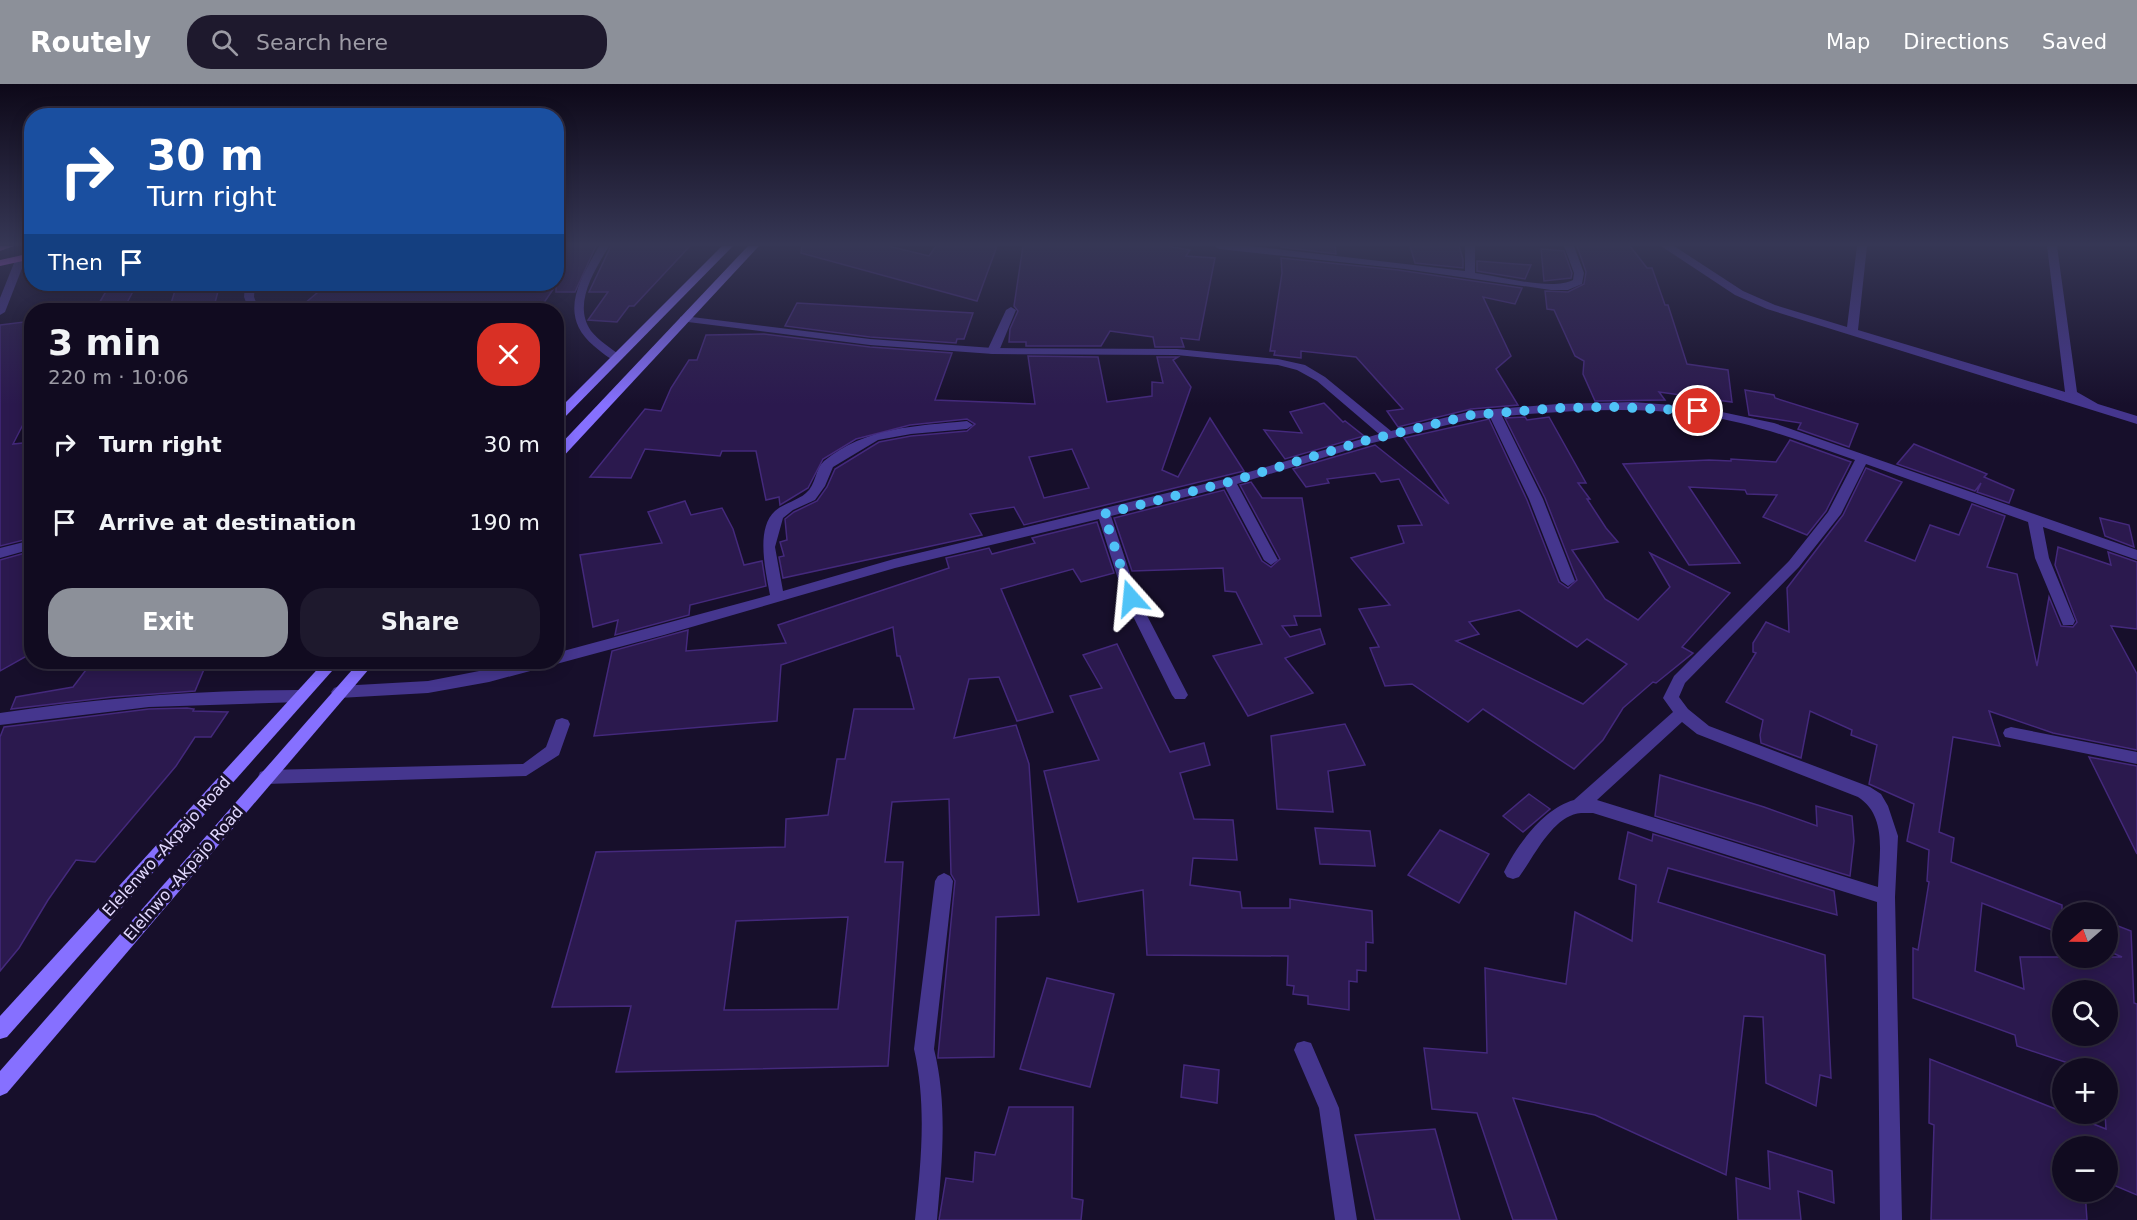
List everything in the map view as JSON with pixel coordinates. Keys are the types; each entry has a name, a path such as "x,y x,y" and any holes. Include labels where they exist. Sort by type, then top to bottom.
{"main road":[{"path":"564,411 675,299"},
{"path":"564,448 703,299"},
{"name":"Elelenwo -Akpajo Road","path":"0,1030 325,669"},
{"name":"Elelnwo -Akpajo Road","path":"0,1086 360,669"}],"street":[{"path":"580,299 578,313 586,332 617,358"},
{"path":"1753,299 1851,333 2081,401 2137,420"},
{"path":"1851,333 1855,299"},
{"path":"2059,299 2071,393 2081,401"},
{"path":"993,351 1011,310"},
{"path":"684,319 870,342 993,351 1177,352 1278,362 1301,367 1321,379 1389,435"},
{"path":"564,657 894,564 1229,482 1389,435 1472,415 1558,408 1633,406 1698,411 1770,426 2137,555"},
{"path":"1495,414 1536,499 1568,581"},
{"path":"777,596 768,547 777,516 788,507 810,497 819,486 827,465 874,437 911,430 967,425"},
{"path":"1862,459 1834,514 1794,564 1679,680 1671,698 1682,713 1702,730 1864,792 1875,799 1886,820 1889,836 1886,897 1891,1220"},
{"path":"1229,482 1270,560"},
{"path":"1104,514 1131,598 1180,695"},
{"path":"2035,521 2042,558 2068,621"},
{"path":"0,553 24,546"},
{"path":"339,692 428,687 518,669"},
{"path":"0,718 84,707 249,696 300,696"},
{"path":"1579,806 1682,713"},
{"path":"266,777 526,770 553,751 562,724"},
{"path":"2011,733 2137,758"},
{"path":"1513,872 1549,824 1563,810 1579,806 1593,806 1886,897"},
{"path":"926,1220 931,1160 931,1074 924,1049 945,881"},
{"path":"1304,1050 1329,1108 1346,1220"}],"building":[{"path":"101,299 129,299 127,303 99,303"},
{"path":"172,299 216,299 215,303 171,303"},
{"path":"310,299 546,299 544,303 305,303"},
{"path":"603,299 641,299 634,306 629,306 617,322 588,320"},
{"path":"1015,299 1207,299 1199,340 1181,338 1184,347 1155,347 1153,337 1110,331 1101,346 1026,346 1026,342 1009,342 1010,329 1018,311 1014,306"},
{"path":"1278,299 1484,299 1511,356 1496,369 1518,405 1471,409 1398,427 1387,411 1403,409 1356,357 1301,351 1301,358 1274,355 1275,351 1270,351"},
{"path":"1492,299 1517,299 1515,304"},
{"path":"1546,299 1663,299 1665,305 1668,305 1687,364 1728,370 1732,402 1659,392 1665,400 1595,401 1583,374 1584,361 1575,356 1554,310 1547,309"},
{"path":"797,303 973,313 964,339 957,339 956,343 870,337 785,326"},
{"path":"24,322 24,423 13,444 24,443 24,540 0,546 0,325"},
{"path":"764,334 870,347 952,353 935,400 1035,404 1028,356 1098,357 1107,402 1152,396 1152,382 1163,383 1157,357 1178,357 1173,360 1191,387 1162,470 1178,477 1210,418 1244,471 1024,525 1014,507 970,514 982,535 783,578 779,557 784,556 780,542 787,540 785,519 817,501 827,487 835,469 879,442 911,436 967,431 975,424 967,419 910,425 856,439 823,459 808,488 780,505 779,497 766,500 756,451 722,451 720,456 645,449 631,478 590,477 645,409 661,411 671,388 689,360 697,360 706,335","holes":["1072,449 1089,488 1044,498 1029,457"]},
{"path":"1745,390 1774,395 1775,398 1858,424 1849,447 1798,429 1801,423 1749,415"},
{"path":"1324,403 1343,422 1345,421 1364,436 1285,459 1264,430 1302,433 1290,412"},
{"path":"1525,417 1527,420 1549,417 1586,483 1578,483 1606,528 1618,542 1572,550 1605,599 1638,620 1670,587 1650,553 1730,593 1682,647 1693,653 1656,683 1653,682 1623,708 1603,740 1574,769 1483,709 1468,722 1412,684 1385,686 1370,648 1379,647 1359,609 1390,605 1351,558 1404,543 1398,526 1422,525 1399,479 1381,482 1375,473 1327,479 1329,483 1306,487 1293,469 1375,445 1449,504 1404,438 1489,419 1527,500 1559,582 1568,588 1577,580 1545,498 1505,418","holes":["1519,610 1577,647 1587,639 1627,664 1583,704 1456,641 1479,634 1469,622"]},
{"path":"1790,440 1851,462 1826,511 1807,535 1763,517 1777,495 1747,494 1745,490 1689,487 1740,563 1689,565 1623,464 1731,461 1731,459 1776,462"},
{"path":"1914,444 1987,474 1984,477 2014,490 2009,503 1977,492 1981,483 1975,491 1897,464"},
{"path":"1866,468 1902,482 1865,541 1915,561 1930,525 1959,535 1972,504 2005,516 1987,567 2017,574 2037,666 2049,597 2061,626 2073,627 2077,622 2055,565 2058,547 2111,565 2108,552 2137,562 2137,629 2111,626 2137,674 2137,750 2053,733 1989,711 2000,746 1953,737 1939,832 1954,838 1951,862 2054,902 2052,902 2052,930 1982,903 1975,971 2024,989 2020,957 2052,957 2052,968 2118,968 2118,957 2122,957 2118,955 2118,926 2131,931 2134,1003 2137,1004 2137,1195 2118,1187 2118,1136 2052,1136 2052,1202 2086,1202 2087,1220 1931,1220 1934,1125 1929,1123 1930,1059 2052,1108 2052,1124 2093,1124 2106,1129 2106,1124 2118,1124 2118,1058 2053,1058 2017,1046 2015,1035 1913,998 1913,948 1918,950 1929,882 1927,881 1929,850 1907,841 1914,804 1869,784 1877,745 1851,735 1852,730 1810,711 1801,758 1761,743 1763,720 1726,702 1756,653 1753,652 1753,643 1766,622 1789,632 1787,588 1843,515"},
{"path":"1251,482 1262,498 1302,498 1321,616 1294,616 1297,625 1282,626 1290,637 1320,629 1325,644 1285,658 1313,693 1248,716 1213,656 1262,644 1236,592 1225,591 1223,568 1132,571 1114,518 1224,490 1262,561 1271,567 1280,559 1240,485"},
{"path":"685,501 691,515 722,508 733,529 744,565 762,561 766,586 690,605 689,615 615,635 618,620 593,627 580,555 662,543 648,512"},
{"path":"2100,518 2129,525 2134,547 2105,536"},
{"path":"1097,522 1114,573 1081,582 1073,569 1001,589 1053,712 1017,721 999,677 969,679 954,738 1016,725 1029,764 1039,915 996,917 994,1057 938,1058 955,881 951,874 949,799 892,802 885,862 903,862 888,1066 616,1072 631,1006 552,1007 596,852 785,847 786,819 828,815 837,759 845,759 854,709 914,709 900,656 897,656 893,627 781,665 777,721 594,736 612,651 688,630 686,651 786,643 778,625 949,568 946,558 989,548 992,554 1035,543 1032,538","holes":["848,917 838,1009 724,1010 736,921"]},
{"path":"24,553 24,658 0,671 0,560"},
{"path":"1117,644 1170,752 1204,743 1210,765 1180,773 1194,819 1233,820 1237,860 1193,858 1190,885 1240,892 1242,908 1290,908 1290,899 1372,911 1373,943 1366,942 1366,971 1357,970 1357,982 1349,981 1349,1010 1308,1004 1308,996 1293,994 1294,986 1287,985 1288,956 1147,955 1143,890 1078,902 1044,771 1099,760 1070,696 1102,688 1083,655"},
{"path":"87,669 204,669 195,691 112,697 11,709 16,697 73,687"},
{"path":"149,709 194,709 193,711 228,712 211,737 195,737 176,766 95,862 76,860 19,948 0,971 0,737 4,727"},
{"path":"1345,724 1365,765 1328,771 1333,812 1277,809 1271,736"},
{"path":"2089,757 2137,766 2137,854"},
{"path":"1660,775 1817,826 1816,806 1852,816 1854,841 1850,876 1655,816"},
{"path":"1529,794 1550,809 1523,832 1503,816"},
{"path":"1315,828 1370,831 1375,866 1320,864"},
{"path":"1440,830 1489,854 1459,903 1408,875"},
{"path":"1628,832 1652,841 1653,834 1834,891 1837,915 1668,868 1658,902 1825,955 1831,1078 1820,1075 1816,1106 1766,1083 1763,1017 1744,1016 1726,1175 1595,1115 1513,1098 1557,1220 1513,1220 1477,1113 1432,1109 1424,1048 1487,1053 1485,968 1566,984 1575,912 1632,941 1636,885 1619,879"},
{"path":"1047,978 1114,994 1090,1087 1020,1069"},
{"path":"1184,1065 1219,1070 1217,1103 1181,1097"},
{"path":"1009,1107 1073,1107 1072,1198 1083,1200 1081,1220 939,1220 946,1178 973,1182 975,1152 995,1155"},
{"path":"1435,1129 1460,1220 1375,1220 1355,1135"},
{"path":"1768,1151 1832,1171 1834,1203 1798,1191 1801,1220 1738,1220 1736,1178 1770,1189"}],"route":[{"path":"1131,598 1104,514 1229,482 1364,441 1472,415 1558,408 1633,406 1698,411"}]}
